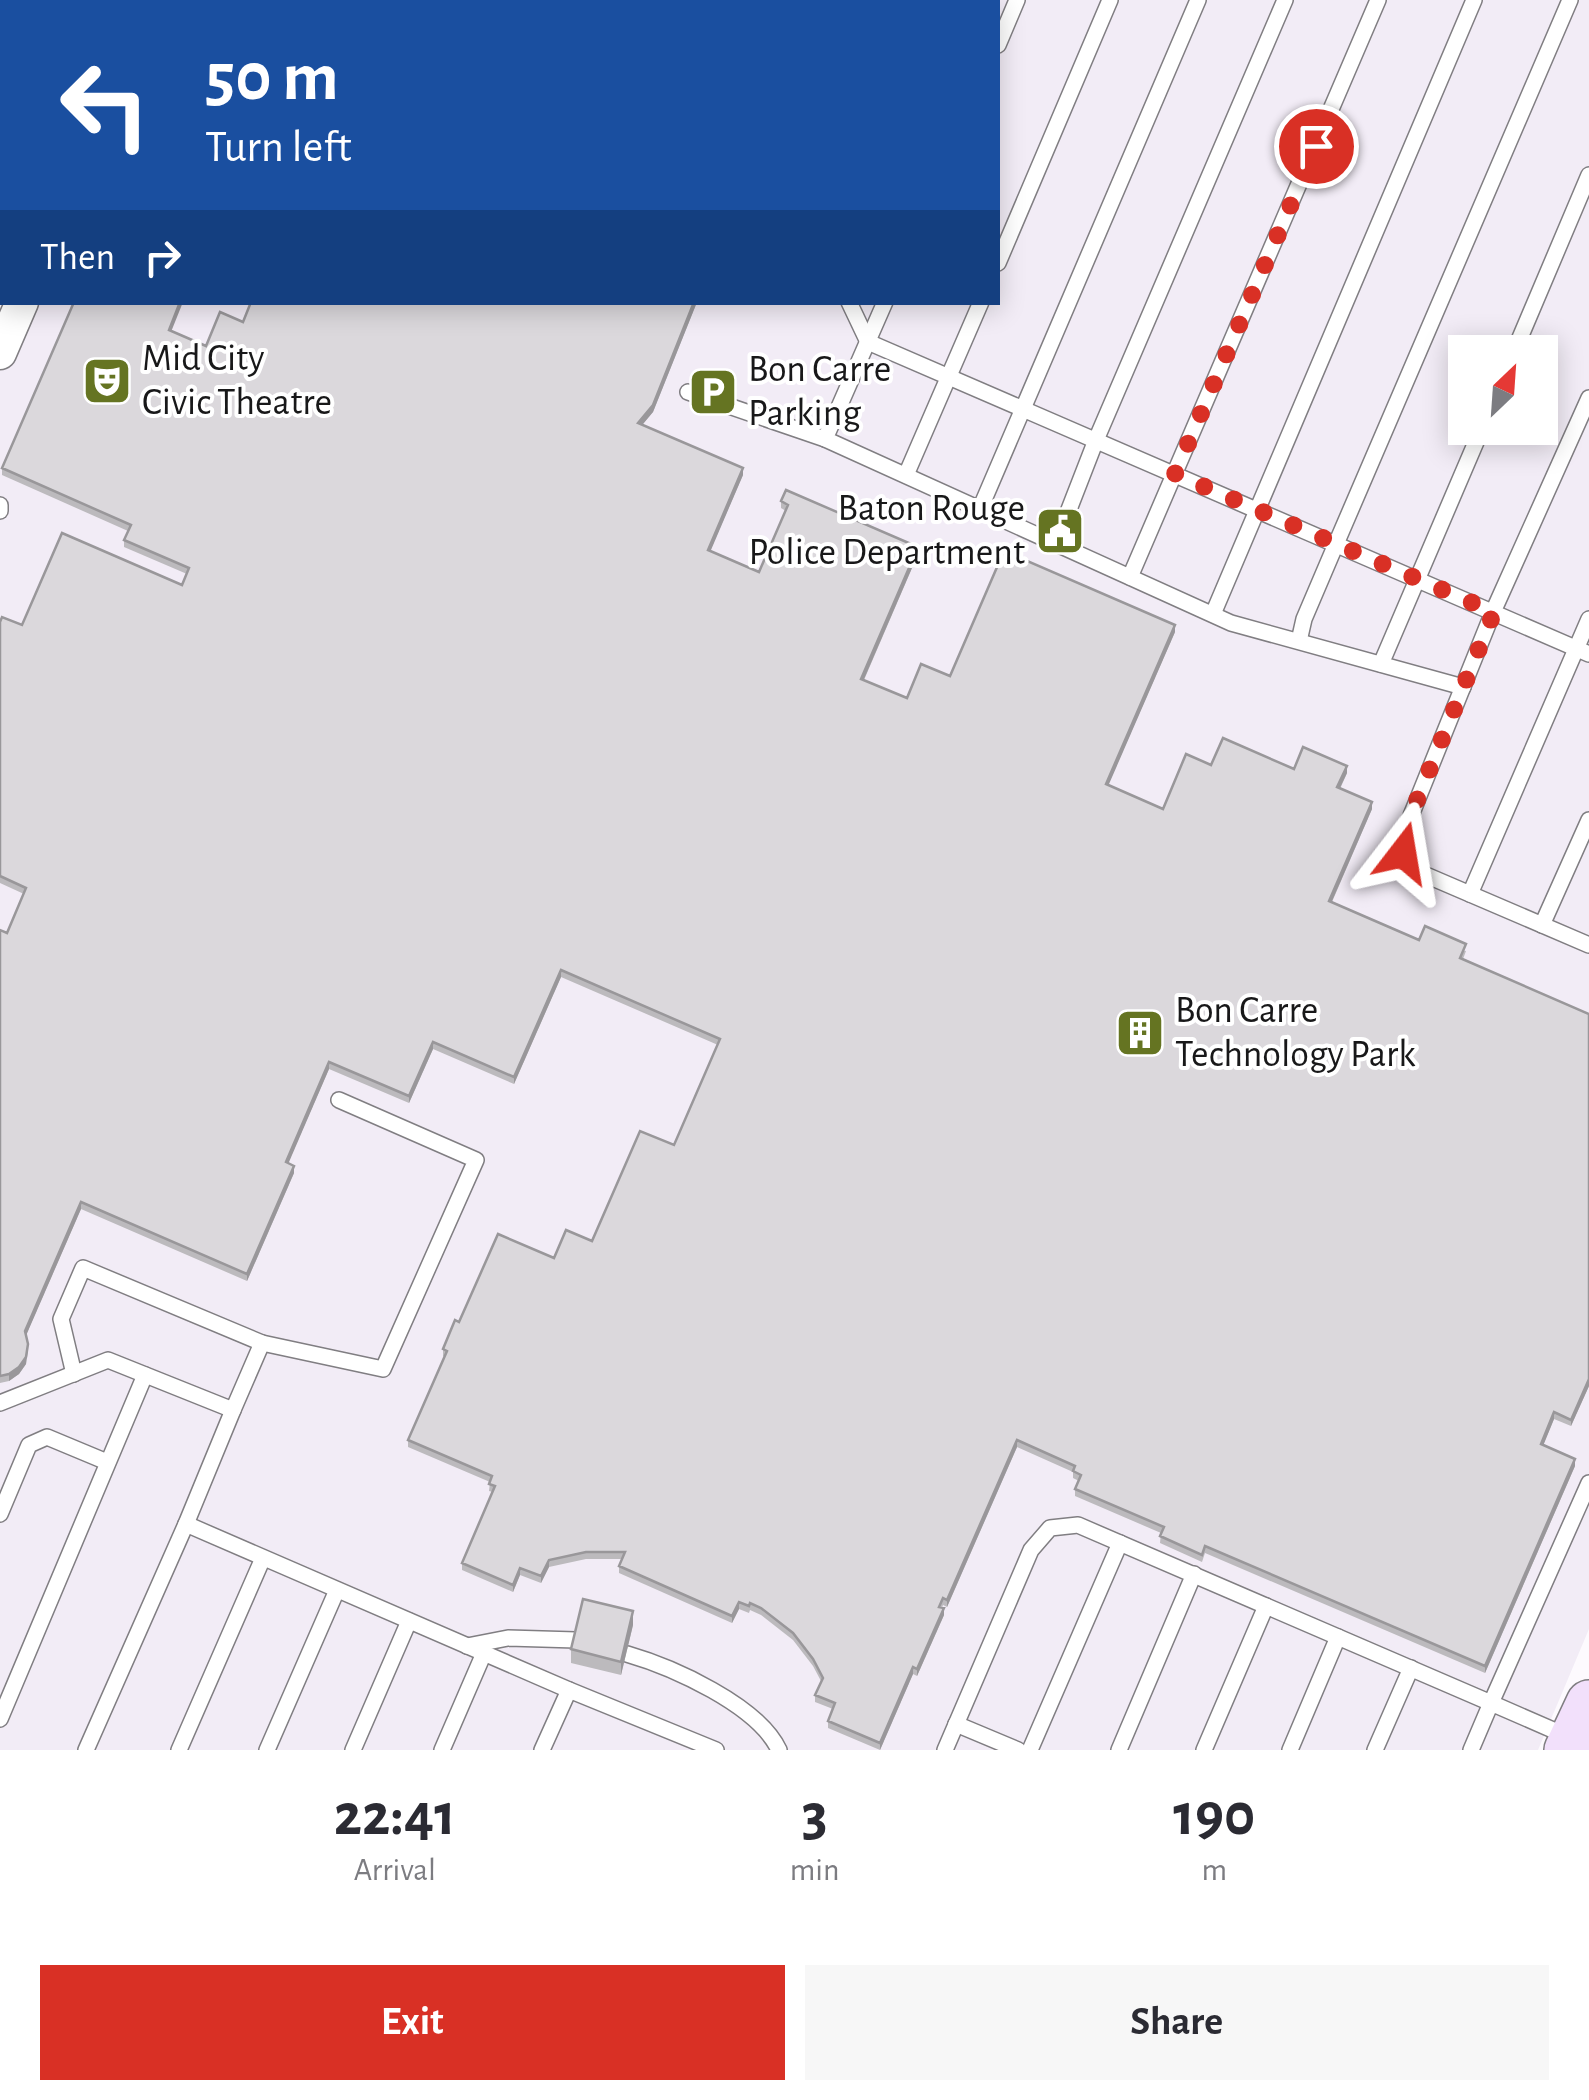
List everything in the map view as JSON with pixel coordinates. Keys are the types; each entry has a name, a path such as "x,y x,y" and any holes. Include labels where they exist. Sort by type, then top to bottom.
{"street":[{"path":"0,353 21,305"}],"lane":[{"path":"1000,40 1017,0"},
{"path":"1000,258 1110,0"},
{"path":"980,509 1198,0"},
{"path":"1056,544 1096,440 1286,0"},
{"path":"1130,577 1378,0"},
{"path":"1212,614 1474,0"},
{"path":"1299,642 1304,619 1570,0"},
{"path":"1521,335 1589,175"},
{"path":"850,305 868,342 1583,651"},
{"path":"825,439 884,305"},
{"path":"906,475 980,305"},
{"path":"688,392 825,439 1230,622 1463,687"},
{"path":"1589,398 1463,687 1404,832 1403,853 1414,870 1589,945"},
{"path":"1381,664 1475,445"},
{"path":"1470,894 1583,651 1589,619"},
{"path":"1542,925 1589,820"},
{"path":"74,1374 61,1319 83,1268 262,1344 383,1369 476,1160 339,1100"},
{"path":"86,1750 262,1344"},
{"path":"0,1403 108,1360 233,1410"},
{"path":"0,1719 145,1375"},
{"path":"0,1514 29,1445 47,1437 107,1462"},
{"path":"1471,1750 1589,1483"},
{"path":"186,1524 716,1750"},
{"path":"945,1750 1031,1550 1050,1528 1078,1524 1492,1703 1579,1734"},
{"path":"1030,1750 1120,1543"},
{"path":"179,1750 264,1558"},
{"path":"1119,1750 1194,1574"},
{"path":"267,1750 337,1590"},
{"path":"1204,1750 1266,1606"},
{"path":"353,1750 409,1621"},
{"path":"1290,1750 1338,1637"},
{"path":"466,1646 508,1638 576,1640"},
{"path":"442,1750 484,1654"},
{"path":"626,1654 695,1681 743,1710 774,1739 779,1750"},
{"path":"1376,1750 1411,1668"},
{"path":"542,1750 569,1690"},
{"path":"956,1724 1018,1750"}],"shaded area":[{"path":"1000,0 1589,0 1589,1629 1538,1750 0,1750 0,353 21,305 1000,305"}],"building":[{"name":"Bon Carre Technology Park","path":"73,305 179,305 169,330 206,346 220,312 243,322 250,305 693,305 653,405 638,423 743,468 708,550 759,572 788,505 781,501 786,490 918,547 861,679 907,698 921,664 950,676 1004,551 1175,625 1106,784 1163,809 1186,754 1211,765 1223,738 1294,769 1303,747 1347,766 1337,787 1372,802 1329,901 1419,940 1425,926 1466,944 1460,958 1589,1014 1589,1379 1571,1420 1554,1412 1541,1444 1575,1459 1485,1666 1205,1546 1202,1555 1160,1536 1164,1527 1075,1489 1081,1475 1073,1471 1075,1466 1017,1440 947,1600 943,1598 939,1607 944,1608 917,1669 913,1667 880,1743 828,1721 835,1703 815,1695 823,1678 813,1659 793,1633 750,1603 749,1606 739,1602 732,1616 619,1566 625,1552 586,1552 549,1560 541,1576 520,1568 513,1585 462,1563 495,1486 489,1484 492,1476 408,1440 447,1351 443,1349 455,1320 459,1322 498,1234 554,1258 566,1230 592,1241 640,1131 674,1145 720,1039 561,970 514,1077 433,1042 409,1096 329,1062 286,1162 294,1166 247,1274 81,1202 25,1331 26,1357 19,1367 0,1376 0,930 7,933 26,888 0,876 0,622 2,617 22,625 62,533 182,585 189,568 124,540 131,525 2,468"},
{"path":"583,1599 633,1611 621,1662 571,1649"}],"place":[{"name":"Mid City Civic Theatre","path":"107,381"},
{"name":"Bon Carre Parking","path":"713,392"},
{"name":"Baton Rouge Police Department","path":"1060,531"},
{"name":"Bon Carre Technology Park","path":"1140,1033"}],"route":[{"path":"1316,146 1175,474 1494,612 1404,832 1403,853"}]}
